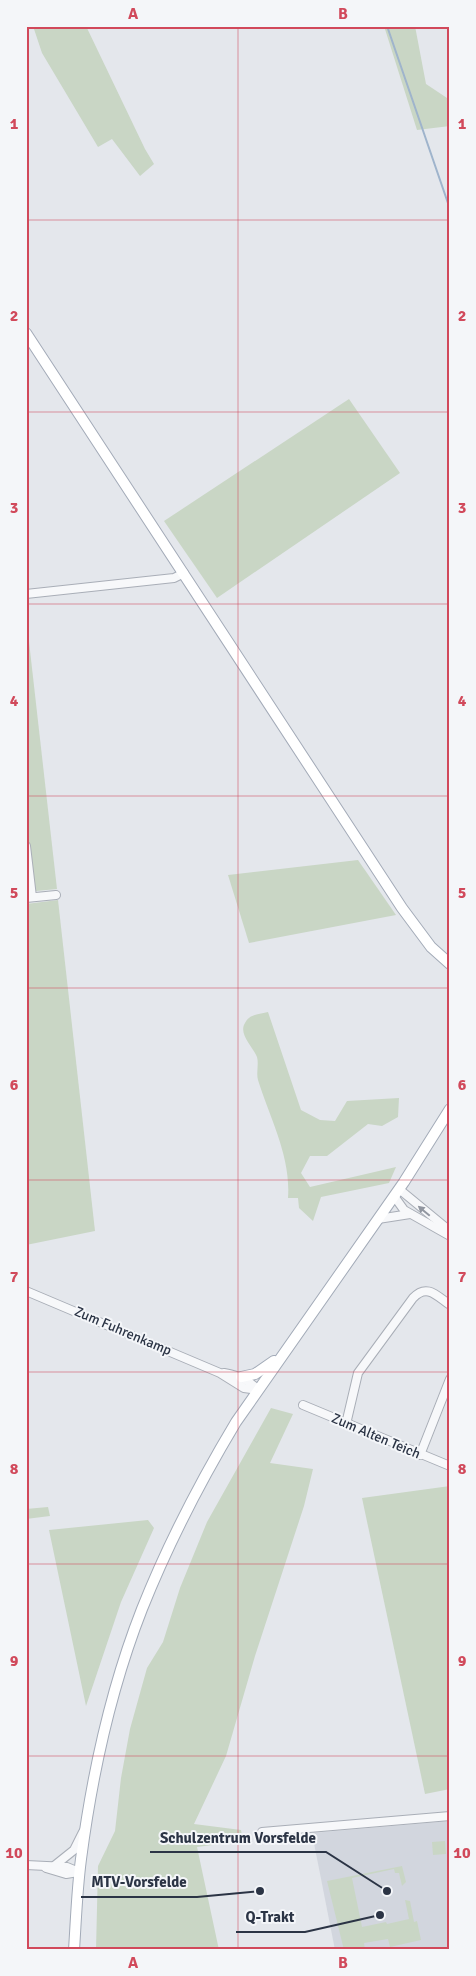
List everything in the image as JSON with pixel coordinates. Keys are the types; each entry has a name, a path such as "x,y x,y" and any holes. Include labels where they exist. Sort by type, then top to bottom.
{"main road":[{"path":"26,333 402,908 431,946 450,964"},
{"path":"74,1950 79,1872 85,1828 108,1718 142,1609 184,1515 214,1459 258,1390 378,1219 450,1109"},
{"path":"242,1377 260,1372 283,1354"}],"street":[{"path":"26,594 174,578 184,573"},
{"path":"26,846 29,898 56,895"},
{"path":"396,1192 400,1206 410,1214 450,1236"},
{"path":"396,1192 450,1231"},
{"path":"378,1219 410,1214"},
{"path":"346,1424 358,1373 413,1298 419,1292 425,1290 432,1292 450,1305"},
{"name":"Zum Fuhrenkamp","path":"26,1291 220,1373 244,1388 258,1390"},
{"name":"Zum Fuhrenkamp","path":"220,1373 242,1377 251,1382 258,1390"},
{"path":"420,1455 450,1379"},
{"name":"Zum Alten Teich","path":"303,1405 450,1466"},
{"path":"262,1832 450,1816"},
{"path":"54,1866 74,1850 85,1828"},
{"path":"26,1865 44,1867 66,1874 79,1872"},
{"path":"44,1867 67,1867 79,1872"}],"shaded area":[{"path":"450,1821 450,1950 335,1950 312,1833"}],"green space":[{"path":"33,26 86,26 154,164 140,176 112,139 98,147 42,53"},
{"path":"384,26 415,26 426,84 450,100 450,126 417,130"},
{"path":"349,399 400,473 217,598 164,521"},
{"path":"26,615 57,889 26,892"},
{"path":"358,860 396,915 249,943 228,875"},
{"path":"58,900 95,1231 26,1245 26,904"},
{"path":"268,1012 301,1110 320,1120 335,1121 347,1101 399,1098 398,1117 382,1126 368,1124 327,1156 310,1156 301,1173 310,1187 396,1167 389,1183 321,1197 313,1221 299,1208 298,1198 288,1198 288,1182 283,1152 258,1080 257,1057 243,1032 243,1027 249,1018"},
{"path":"271,1408 293,1414 270,1463 313,1469 304,1506 255,1656 226,1756 194,1824 241,1830 243,1841 197,1847 219,1950 96,1950 98,1866 115,1831 121,1778 130,1729 147,1668 163,1642 180,1588 207,1522"},
{"path":"450,1486 450,1789 425,1794 362,1498"},
{"path":"48,1507 50,1516 26,1519 26,1509"},
{"path":"148,1520 154,1528 121,1602 86,1706 49,1530"},
{"path":"445,1841 446,1854 433,1855 432,1842"},
{"path":"402,1866 406,1882 402,1886 399,1873 395,1873 394,1869 352,1878 362,1927 409,1919 405,1900 410,1901 414,1922 417,1921 421,1940 390,1947 388,1939 364,1943 365,1950 344,1950 327,1881"}],"waterway":[{"path":"387,26 450,209"}],"place":[{"name":"MTV-Vorsfelde","path":"260,1891"},
{"name":"Schulzentrum Vorsfelde","path":"387,1891"},
{"name":"Q-Trakt","path":"380,1915"}]}
